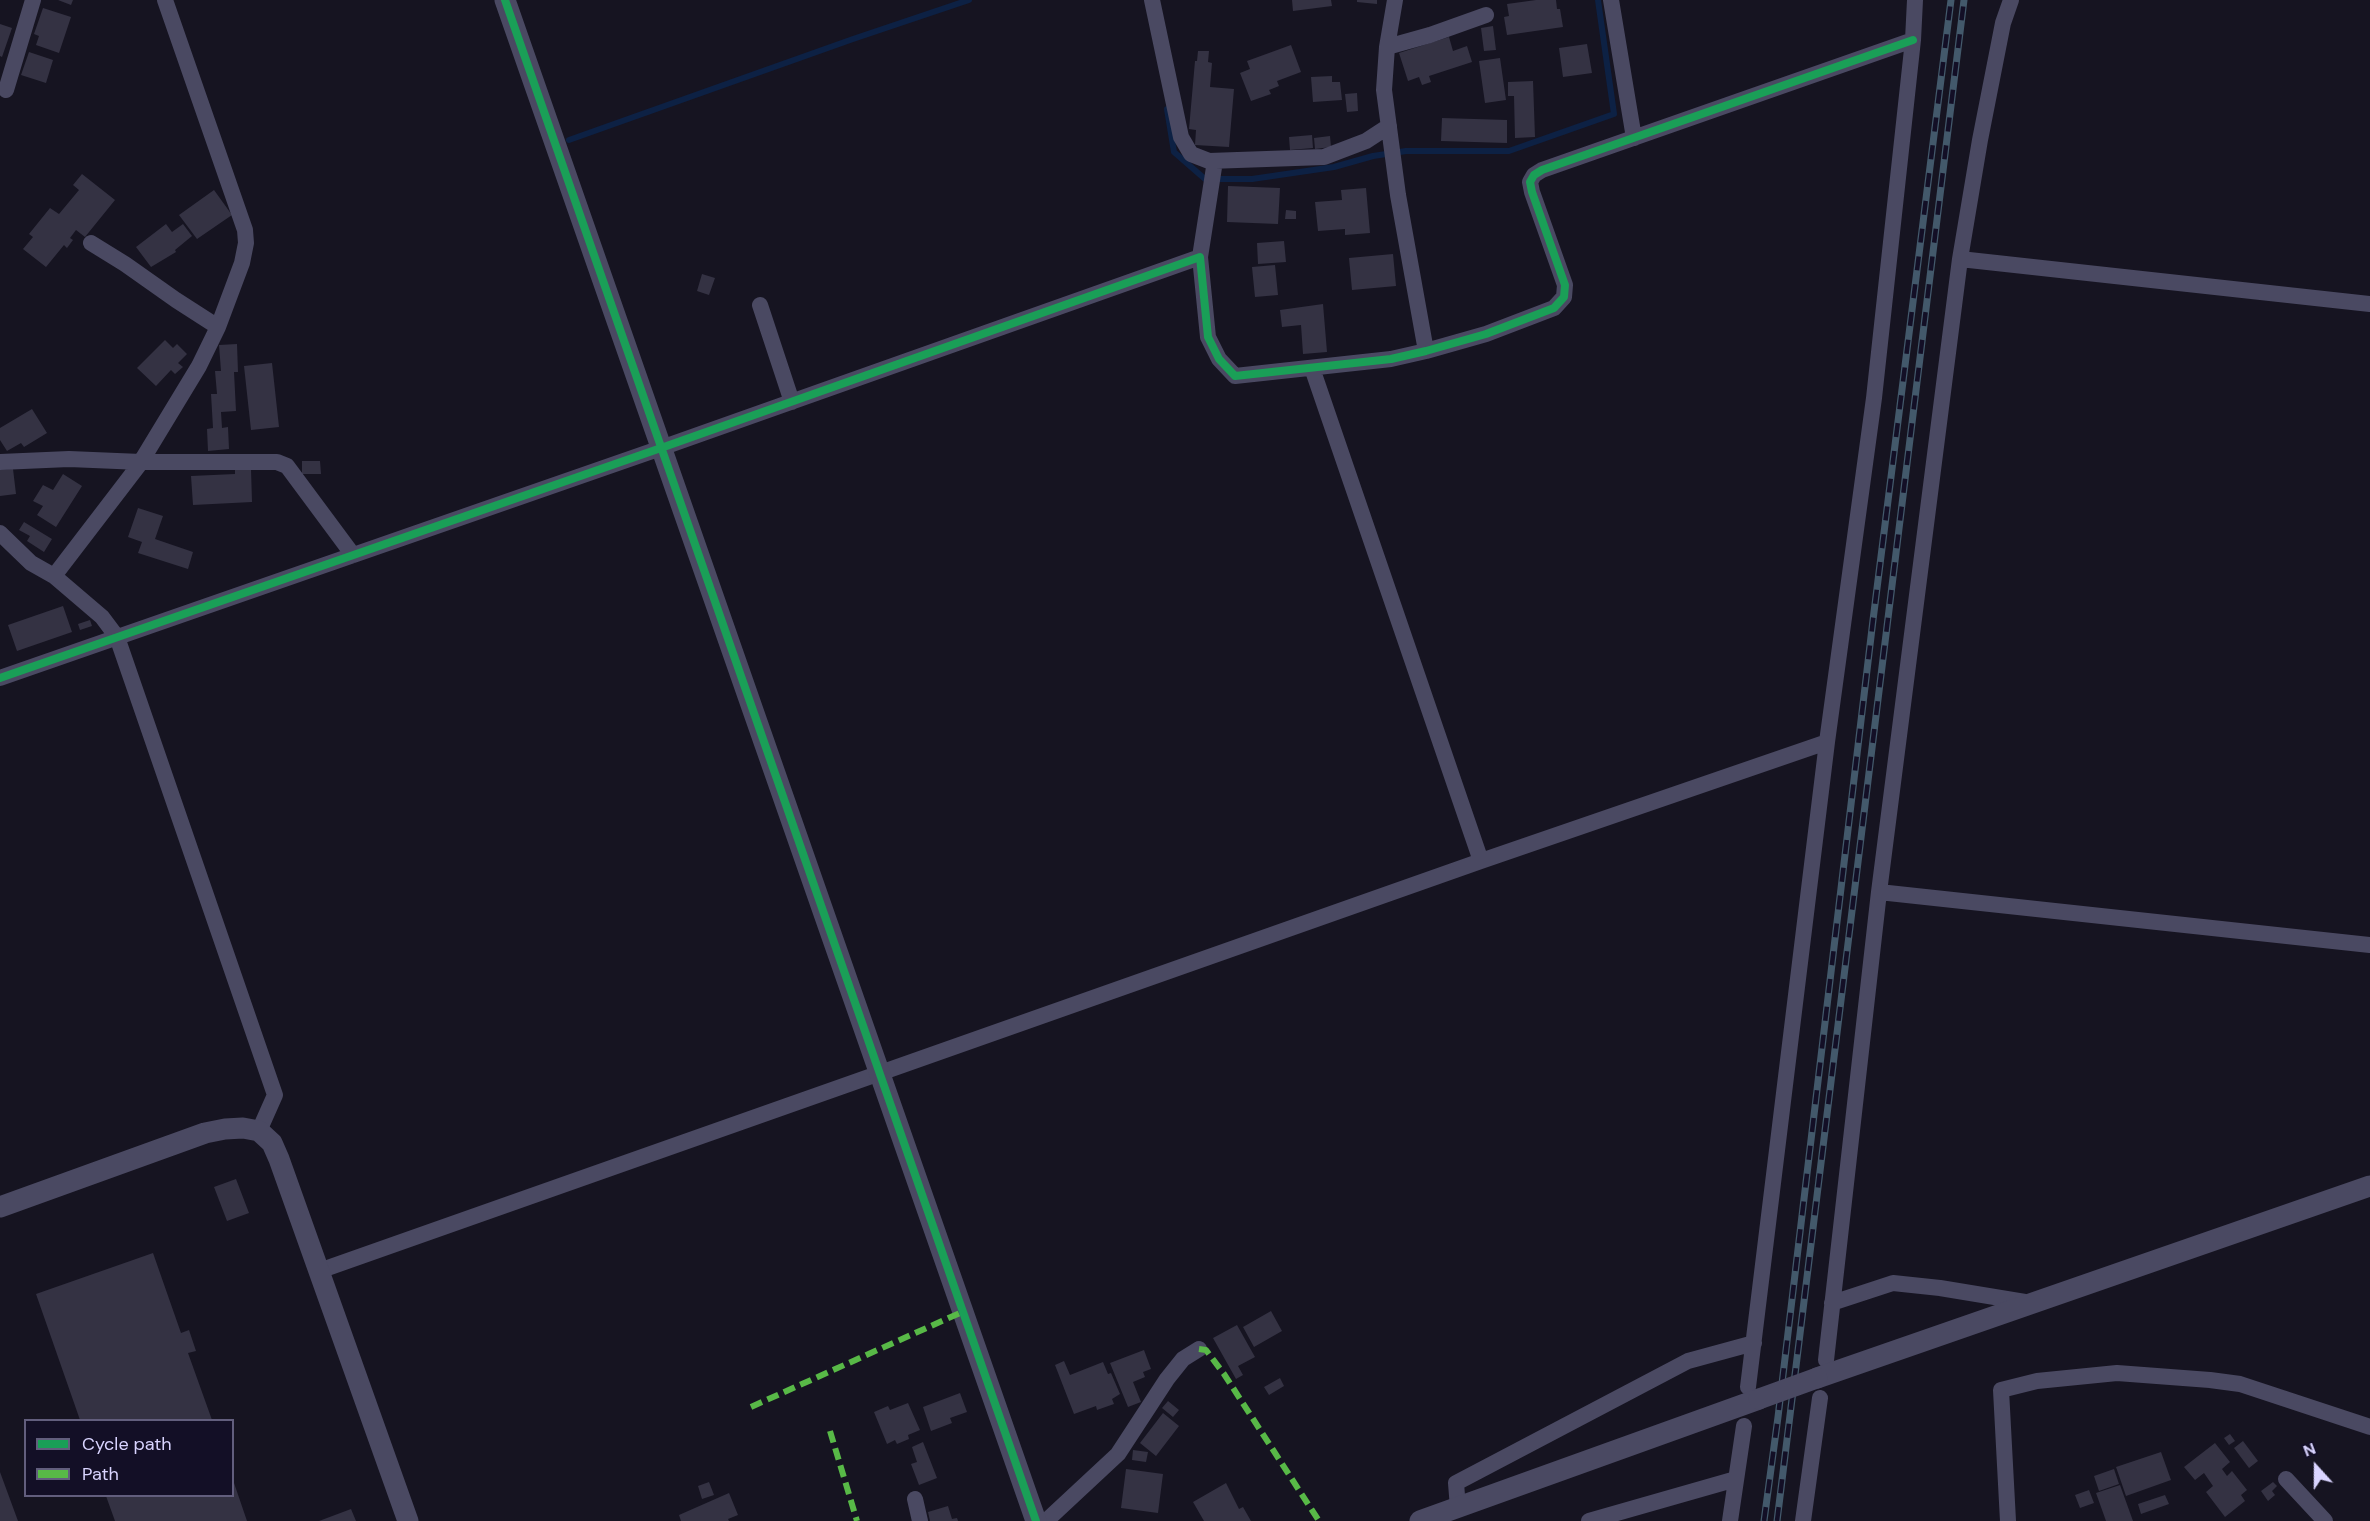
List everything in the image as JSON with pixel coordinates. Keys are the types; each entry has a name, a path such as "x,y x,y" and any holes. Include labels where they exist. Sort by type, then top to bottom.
{"street":[{"path":"6,90 33,0"},
{"path":"54,576 141,462 199,366 218,327 243,263 246,243 244,230 165,0"},
{"path":"505,0 1036,1521"},
{"path":"1152,0 1181,137 1191,154 1209,161 1324,157 1366,141 1389,126"},
{"path":"1395,0 1387,47 1384,90 1398,195 1426,351"},
{"path":"1611,0 1634,138"},
{"path":"1754,1393 1754,1342 1827,742 1874,398 1913,40 1915,0"},
{"path":"1803,1521 1832,1303 1879,892 1960,259 1980,140 2003,23 2010,0"},
{"path":"1387,47 1430,35 1486,15"},
{"path":"1215,161 1200,257 1208,337 1228,372 1235,376 1391,358 1486,334 1554,308 1564,297 1565,285 1530,182 1534,175 1542,170 1913,40"},
{"path":"91,243 218,327"},
{"path":"0,678 1200,257"},
{"path":"1960,259 2370,304"},
{"path":"760,305 792,402"},
{"path":"1312,368 1480,861"},
{"path":"0,462 69,459 141,462 278,462 287,466 353,555"},
{"path":"0,533 31,563 54,576 102,617 117,637 274,1095 259,1131"},
{"path":"319,1271 1480,861 1827,742"},
{"path":"1879,892 2370,945"},
{"path":"0,1207 205,1133 234,1129 259,1131 272,1143 279,1159 408,1521"},
{"path":"1420,1521 1754,1393 1821,1379 2370,1186"},
{"path":"1832,1303 1893,1283 1940,1288 2032,1304"},
{"path":"1458,1508 1456,1483 1688,1361 1754,1342"},
{"path":"1046,1521 1118,1454 1167,1379 1183,1359 1199,1348"},
{"path":"2008,1521 2001,1390 2037,1381 2117,1373 2210,1380 2241,1384 2370,1427"},
{"path":"1730,1521 1744,1426"},
{"path":"1589,1521 1736,1479"},
{"path":"2286,1479 2325,1521"},
{"path":"915,1499 920,1521"}],"building":[{"path":"58,0 73,0 71,5"},
{"path":"1292,0 1331,0 1332,6 1293,11"},
{"path":"1357,0 1377,0 1377,4 1357,2"},
{"path":"1556,0 1563,27 1507,35 1504,17 1509,16 1507,4"},
{"path":"43,8 71,17 59,53 36,45 39,36 34,34"},
{"path":"0,24 12,28 2,57 0,56"},
{"path":"1493,26 1496,50 1484,51 1481,28"},
{"path":"1449,37 1453,51 1467,46 1472,62 1429,76 1431,82 1422,85 1419,77 1408,81 1399,53"},
{"path":"1587,44 1592,73 1563,77 1559,48"},
{"path":"1291,45 1301,72 1277,81 1279,86 1269,90 1271,94 1251,101 1240,73 1250,69 1247,61"},
{"path":"1198,51 1209,51 1208,62 1212,63 1210,87 1234,89 1229,147 1195,145 1196,130 1189,129 1195,61 1197,61"},
{"path":"29,52 53,60 46,83 21,75"},
{"path":"1500,58 1506,100 1485,103 1479,61"},
{"path":"1332,76 1332,82 1340,82 1342,100 1313,102 1311,77"},
{"path":"1533,81 1535,137 1515,138 1514,96 1508,96 1508,82"},
{"path":"1357,93 1358,111 1347,112 1345,94"},
{"path":"1442,118 1507,120 1507,143 1441,141"},
{"path":"1312,135 1313,148 1290,150 1289,137"},
{"path":"1330,136 1331,147 1315,149 1314,138"},
{"path":"82,174 115,200 85,237 76,230 67,248 64,245 46,267 23,249 33,237 29,234 50,208 59,214 79,190 73,185"},
{"path":"1228,186 1280,188 1278,224 1227,222"},
{"path":"1366,188 1370,233 1345,235 1345,229 1318,231 1315,202 1342,200 1341,190"},
{"path":"214,190 232,215 197,239 179,215"},
{"path":"1286,210 1296,211 1296,219 1285,219"},
{"path":"166,224 172,232 183,224 192,236 175,250 176,252 151,267 136,247"},
{"path":"1284,241 1286,262 1258,264 1257,243"},
{"path":"1393,254 1396,286 1352,290 1349,258"},
{"path":"1275,265 1278,295 1255,297 1252,267"},
{"path":"702,274 715,278 709,295 697,291"},
{"path":"1323,304 1327,352 1303,354 1301,325 1282,327 1280,310"},
{"path":"165,340 173,348 177,344 187,354 178,363 183,367 175,374 171,370 156,386 137,368"},
{"path":"237,344 238,372 234,372 236,411 221,412 222,428 228,427 229,449 208,451 207,429 213,428 211,394 217,394 215,371 221,371 219,345"},
{"path":"272,363 279,427 251,430 244,366"},
{"path":"32,409 47,433 24,447 21,443 7,451 0,440 0,428"},
{"path":"302,461 320,461 321,474 302,474"},
{"path":"13,469 16,494 0,496 0,470"},
{"path":"251,469 252,502 193,505 191,476 235,474 235,470"},
{"path":"63,474 82,486 56,527 37,515 43,506 33,501 43,485 53,490"},
{"path":"138,508 163,516 155,539 193,552 188,569 138,553 142,542 128,537"},
{"path":"24,522 52,539 44,552 27,541 30,536 19,530"},
{"path":"63,606 72,632 17,651 8,625"},
{"path":"90,620 92,626 80,630 78,624"},
{"path":"236,1179 249,1213 227,1221 214,1187"},
{"path":"153,1253 181,1333 189,1330 196,1351 188,1353 212,1419 80,1419 36,1294"},
{"path":"1271,1311 1282,1331 1254,1347 1243,1327"},
{"path":"1237,1325 1255,1357 1238,1366 1243,1375 1236,1379 1213,1338"},
{"path":"1144,1350 1151,1369 1143,1372 1145,1377 1133,1382 1141,1402 1128,1407 1110,1363"},
{"path":"1064,1361 1070,1375 1103,1362 1108,1374 1111,1373 1120,1394 1112,1399 1114,1404 1097,1410 1096,1406 1074,1414 1055,1365"},
{"path":"1280,1378 1284,1386 1269,1395 1264,1387"},
{"path":"960,1393 967,1412 950,1418 952,1423 931,1431 923,1407"},
{"path":"1168,1401 1179,1410 1173,1417 1162,1408"},
{"path":"908,1403 920,1430 908,1435 909,1439 897,1444 895,1440 887,1444 874,1412 888,1406 890,1410"},
{"path":"1163,1413 1179,1426 1156,1456 1140,1443"},
{"path":"2230,1434 2235,1441 2229,1445 2224,1438"},
{"path":"2243,1441 2258,1461 2249,1468 2234,1448"},
{"path":"923,1442 937,1478 919,1485 911,1464 917,1462 912,1447"},
{"path":"2215,1443 2230,1462 2222,1469 2227,1476 2232,1471 2247,1490 2241,1495 2245,1501 2225,1517 2206,1492 2213,1486 2204,1473 2195,1480 2184,1467"},
{"path":"1133,1450 1148,1452 1146,1462 1132,1460"},
{"path":"2161,1452 2171,1480 2126,1496 2116,1467"},
{"path":"1126,1469 1163,1474 1158,1513 1121,1508"},
{"path":"2114,1469 2119,1484 2099,1491 2094,1476"},
{"path":"0,1472 18,1521 0,1521"},
{"path":"709,1482 714,1495 702,1499 698,1486"},
{"path":"2273,1482 2277,1486 2272,1491 2275,1495 2268,1501 2261,1491"},
{"path":"234,1483 247,1521 115,1521 106,1497 234,1497"},
{"path":"1226,1483 1239,1509 1243,1507 1251,1521 1204,1521 1193,1502"},
{"path":"2120,1485 2133,1521 2106,1521 2096,1493"},
{"path":"2089,1490 2094,1503 2080,1508 2075,1495"},
{"path":"729,1493 738,1515 728,1519 729,1521 681,1521 679,1515"},
{"path":"2165,1495 2169,1504 2141,1514 2138,1504"},
{"path":"948,1506 952,1519 957,1518 958,1521 930,1521 928,1512"},
{"path":"351,1509 356,1521 319,1521"}],"waterway":[{"path":"569,140 969,0"},
{"path":"1167,109 1174,152 1205,179 1252,179 1334,167 1373,156 1406,151 1509,151 1614,114 1598,0"}],"railway":[{"path":"1764,1521 1951,0"},
{"path":"1777,1521 1964,0"}],"marked path":[{"path":"751,1407 962,1312"},
{"path":"1199,1349 1206,1350 1224,1374 1319,1521"},
{"path":"830,1431 857,1521"}],"cycle path":[{"path":"505,0 1036,1521"},
{"path":"0,678 1200,257 1208,337 1219,359 1235,376 1391,359 1486,334 1554,308 1564,297 1565,285 1532,192 1530,182 1534,175 1542,170 1913,40"}]}
